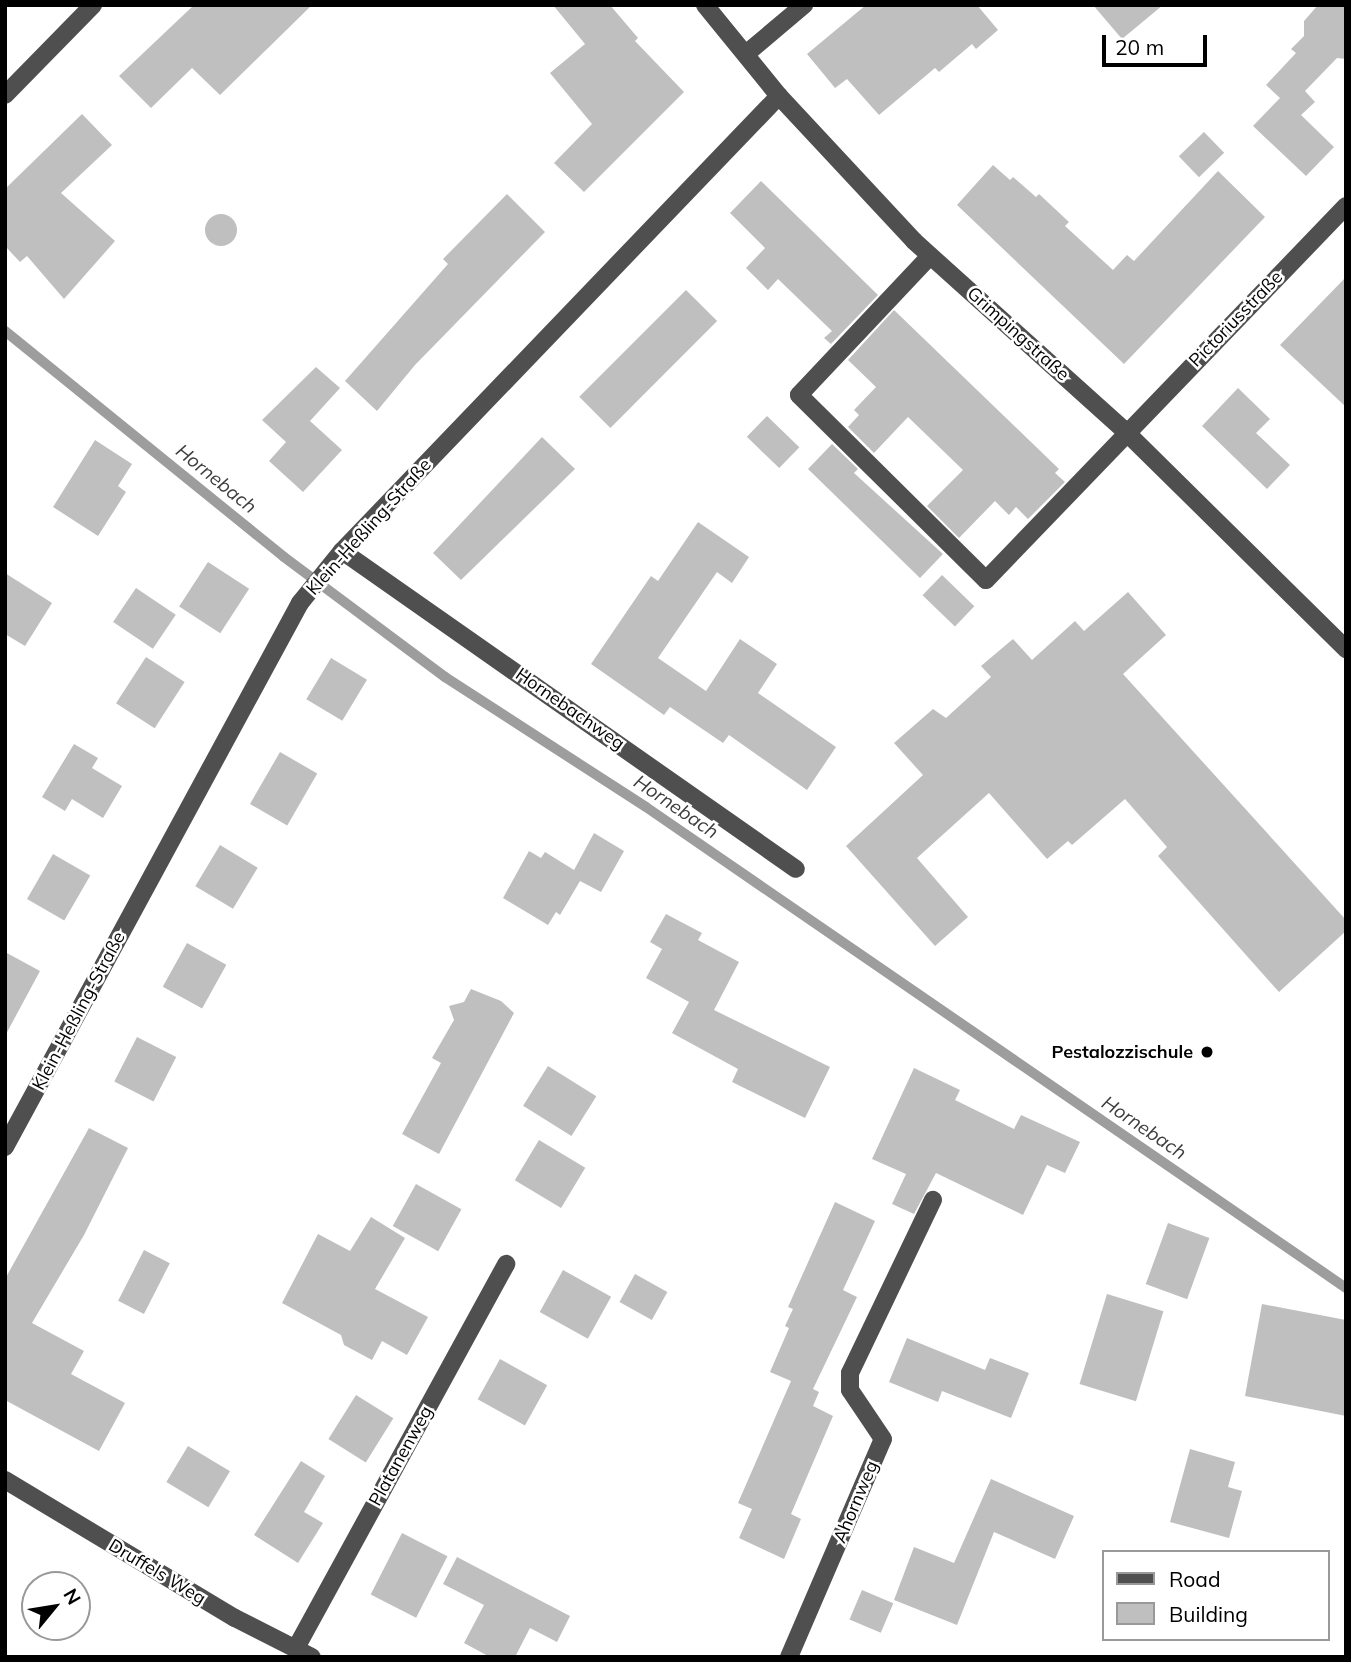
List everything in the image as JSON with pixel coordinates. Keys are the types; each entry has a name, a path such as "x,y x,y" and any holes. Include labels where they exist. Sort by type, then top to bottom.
{"street":[{"path":"5,95 93,5"},
{"name":"Grimpingstraße","path":"705,5 747,53 779,96 930,256 1127,433 1346,649"},
{"path":"747,53 804,5"},
{"name":"Klein-Heßling-Straße","path":"5,1147 300,603 342,551 779,96"},
{"name":"Pictoriusstraße","path":"930,256 799,395 986,580 1346,206"},
{"name":"Hornebachweg","path":"342,551 796,869"},
{"name":"Ahornweg","path":"789,1657 883,1439 850,1390 850,1373 933,1200"},
{"name":"Platanenweg","path":"296,1648 506,1264"},
{"name":"Druffels Weg","path":"5,1480 235,1618 312,1657"}],"building":[{"path":"194,5 312,5 220,95 192,68 151,108 119,76"},
{"path":"553,5 610,5 638,38 635,41 684,92 584,192 554,163 592,124 550,73 585,44"},
{"path":"866,5 977,5 998,30 976,49 972,44 939,72 935,68 879,115 847,79 835,88 807,54"},
{"path":"1093,5 1163,5 1122,39"},
{"path":"1318,5 1346,5 1346,59 1337,58 1305,91 1315,102 1301,115 1334,147 1306,176 1253,126 1280,98 1266,85 1296,53 1291,49 1304,36 1304,21"},
{"path":"82,114 112,145 61,193 115,241 64,299 27,256 20,262 5,246 5,189"},
{"path":"1204,132 1224,153 1199,177 1179,156"},
{"path":"993,165 1010,180 1013,177 1036,197 1039,194 1069,222 1065,226 1113,270 1127,255 1134,261 1218,171 1265,217 1124,364 957,205"},
{"path":"761,181 878,295 831,344 824,338 832,331 778,279 768,290 746,268 765,248 730,213"},
{"path":"507,194 545,232 415,365 377,411 345,381 448,264 443,259"},
{"path":"221,214 232,219 237,230 232,241 221,246 210,241 205,230 210,219"},
{"path":"1346,277 1346,407 1280,345"},
{"path":"686,290 717,321 610,428 579,397"},
{"path":"894,310 1059,469 1055,473 1065,482 1028,519 1016,507 1009,515 995,501 959,538 927,506 963,470 908,417 874,453 848,427 859,415 854,410 876,387 848,360"},
{"path":"316,367 340,388 310,421 342,450 303,492 269,461 286,442 262,420"},
{"path":"1238,388 1270,419 1256,433 1290,465 1267,489 1202,426"},
{"path":"767,416 799,447 779,468 747,437"},
{"path":"542,437 575,469 461,580 433,553"},
{"path":"95,440 132,464 118,486 126,492 98,536 53,507"},
{"path":"832,444 858,469 854,473 943,554 920,578 808,469"},
{"path":"698,522 749,557 732,583 717,572 658,658 706,691 740,639 777,664 758,693 836,747 807,790 729,735 723,743 670,707 664,715 591,664 651,576 658,581"},
{"path":"208,562 249,589 220,633 179,606"},
{"path":"5,573 52,603 25,646 5,634"},
{"path":"942,575 974,606 955,626 923,595"},
{"path":"136,588 176,615 153,649 113,622"},
{"path":"1128,592 1166,635 1123,674 1346,920 1346,931 1279,992 1158,856 1167,847 1125,799 1072,845 1068,841 1047,859 989,793 917,858 968,917 935,946 846,846 923,775 894,743 933,709 946,718 991,677 981,666 1013,639 1032,660 1075,621 1084,631"},
{"path":"146,657 185,682 155,728 116,703"},
{"path":"331,658 367,680 342,721 306,699"},
{"path":"74,744 98,758 92,768 122,786 103,818 72,799 65,811 42,797"},
{"path":"280,752 317,774 287,825 250,804"},
{"path":"594,833 624,851 601,892 580,881 560,915 556,912 548,925 503,898 529,851 541,858 545,852 574,870"},
{"path":"220,845 258,868 233,909 195,886"},
{"path":"53,854 90,876 64,921 27,899"},
{"path":"666,914 702,933 698,940 739,962 714,1010 830,1067 805,1118 732,1082 738,1069 672,1033 689,1002 646,978 662,949 650,942"},
{"path":"187,943 226,965 202,1009 163,987"},
{"path":"5,952 40,971 5,1036"},
{"path":"471,989 501,1001 514,1013 439,1154 402,1134 441,1063 432,1058 454,1020 449,1006 464,1002"},
{"path":"137,1037 176,1057 154,1102 114,1082"},
{"path":"548,1066 596,1096 571,1136 523,1106"},
{"path":"914,1068 960,1090 955,1100 1014,1129 1021,1115 1080,1142 1065,1173 1047,1165 1023,1215 936,1173 914,1214 892,1204 906,1174 872,1159"},
{"path":"89,1128 128,1148 84,1235 32,1323 84,1351 71,1374 125,1403 99,1451 5,1400 5,1279"},
{"path":"539,1140 585,1168 561,1208 515,1180"},
{"path":"416,1184 461,1209 438,1251 393,1226"},
{"path":"835,1202 875,1221 843,1290 857,1297 813,1389 819,1392 813,1406 833,1416 791,1514 801,1519 784,1559 739,1538 752,1509 738,1503 791,1381 770,1372 789,1328 785,1326 793,1309 788,1307"},
{"path":"371,1217 405,1238 375,1289 428,1317 407,1355 382,1341 372,1360 344,1345 341,1335 282,1303 318,1234 350,1251"},
{"path":"1168,1223 1209,1238 1187,1299 1146,1284"},
{"path":"144,1250 170,1263 144,1314 118,1301"},
{"path":"563,1270 611,1297 588,1339 540,1312"},
{"path":"635,1274 667,1292 652,1320 619,1302"},
{"path":"1107,1294 1163,1311 1136,1401 1080,1384"},
{"path":"1262,1304 1346,1320 1346,1416 1245,1396"},
{"path":"907,1338 985,1370 990,1358 1029,1373 1011,1418 942,1391 938,1402 889,1382"},
{"path":"500,1359 547,1385 525,1425 478,1399"},
{"path":"356,1395 393,1418 366,1462 328,1439"},
{"path":"188,1446 230,1471 208,1507 166,1482"},
{"path":"1190,1449 1235,1462 1228,1487 1242,1491 1229,1538 1170,1522"},
{"path":"301,1461 325,1476 304,1512 323,1523 298,1563 254,1535"},
{"path":"991,1479 1074,1516 1055,1559 994,1532 957,1625 894,1600 914,1547 954,1563"},
{"path":"402,1533 447,1556 416,1618 371,1594"},
{"path":"457,1557 570,1616 557,1642 530,1628 515,1657 490,1657 464,1643 484,1605 443,1584"},
{"path":"862,1590 893,1603 881,1633 849,1619"}],"waterway":[{"name":"Hornebach","path":"5,331 284,557 445,677 646,807 1346,1288"}],"place":[{"name":"Pestalozzischule","path":"1207,1052"}]}
